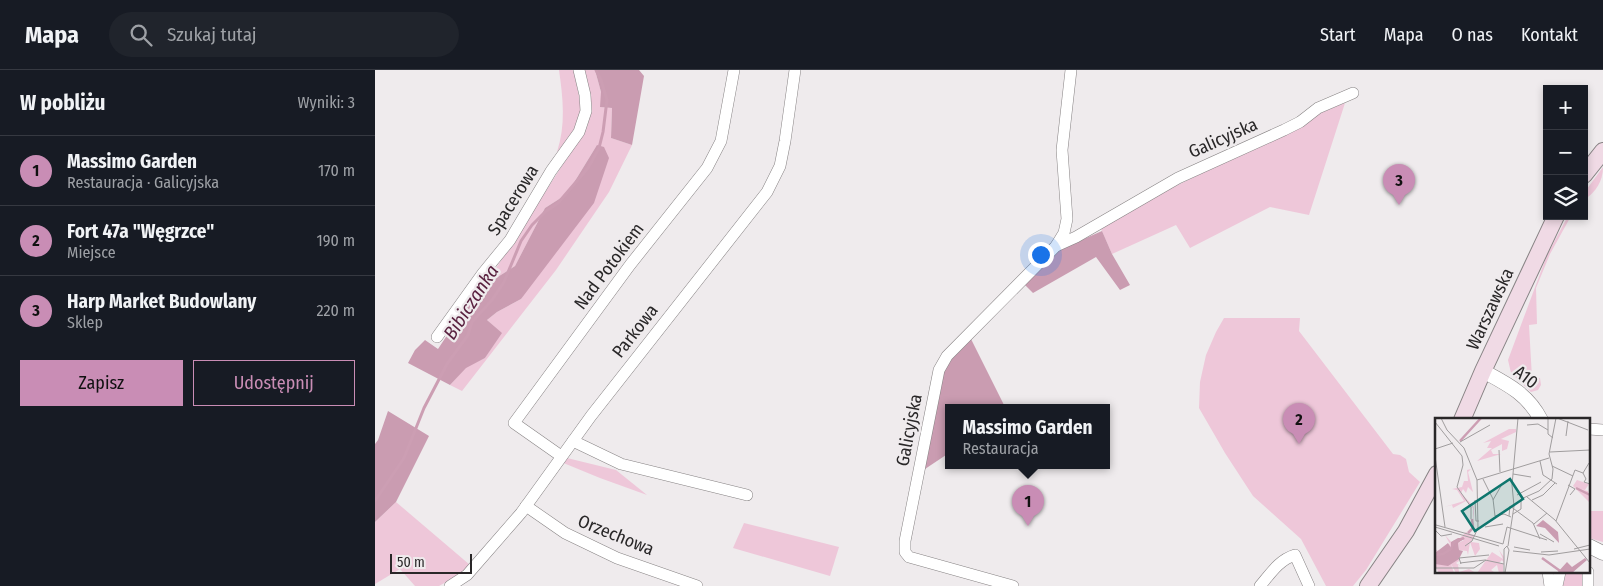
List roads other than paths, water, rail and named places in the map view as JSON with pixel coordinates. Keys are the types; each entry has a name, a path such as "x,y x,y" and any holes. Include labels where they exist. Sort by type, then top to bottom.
{"main road":[{"path":"1585,175 1603,151"},
{"name":"Warszawska","path":"1463,418 1554,220"},
{"path":"1368,586 1411,524 1435,478"}],"street":[{"name":"Spacerowa","path":"437,337 483,273 510,240 551,171 579,132 586,111 585,95 579,70"},
{"name":"Nad Potokiem","path":"561,456 513,423 707,168 721,141 734,70"},
{"name":"Parkowa","path":"450,586 467,575 526,506 561,456 767,192 780,166 795,70"},
{"name":"Galicyjska","path":"1013,586 909,557 905,552 905,541 939,370 947,356 1056,246 1064,233 1067,219 1062,150 1071,70"},
{"name":"Galicyjska","path":"1056,246 1076,237 1178,178 1292,126 1318,108 1353,93"},
{"name":"A10","path":"1483,371 1520,392 1540,418"},
{"path":"573,441 621,464 747,495"},
{"name":"Orzechowa","path":"526,506 565,533 617,558 697,586"},
{"path":"1260,586 1278,564 1285,558 1295,555 1309,586"}],"waterway":[{"name":"Bibiczanka","path":"375,501 404,458 424,408 447,364 468,335 472,322 492,300 504,282 521,241 532,225 545,212 558,203 588,168 599,148 607,100 596,70"}],"place":[{"name":"Harp Market Budowlany","path":"1399,205"},
{"name":"Fort 47a \"Węgrzce\"","path":"1299,444"},
{"name":"Massimo Garden","path":"1028,526"}]}
